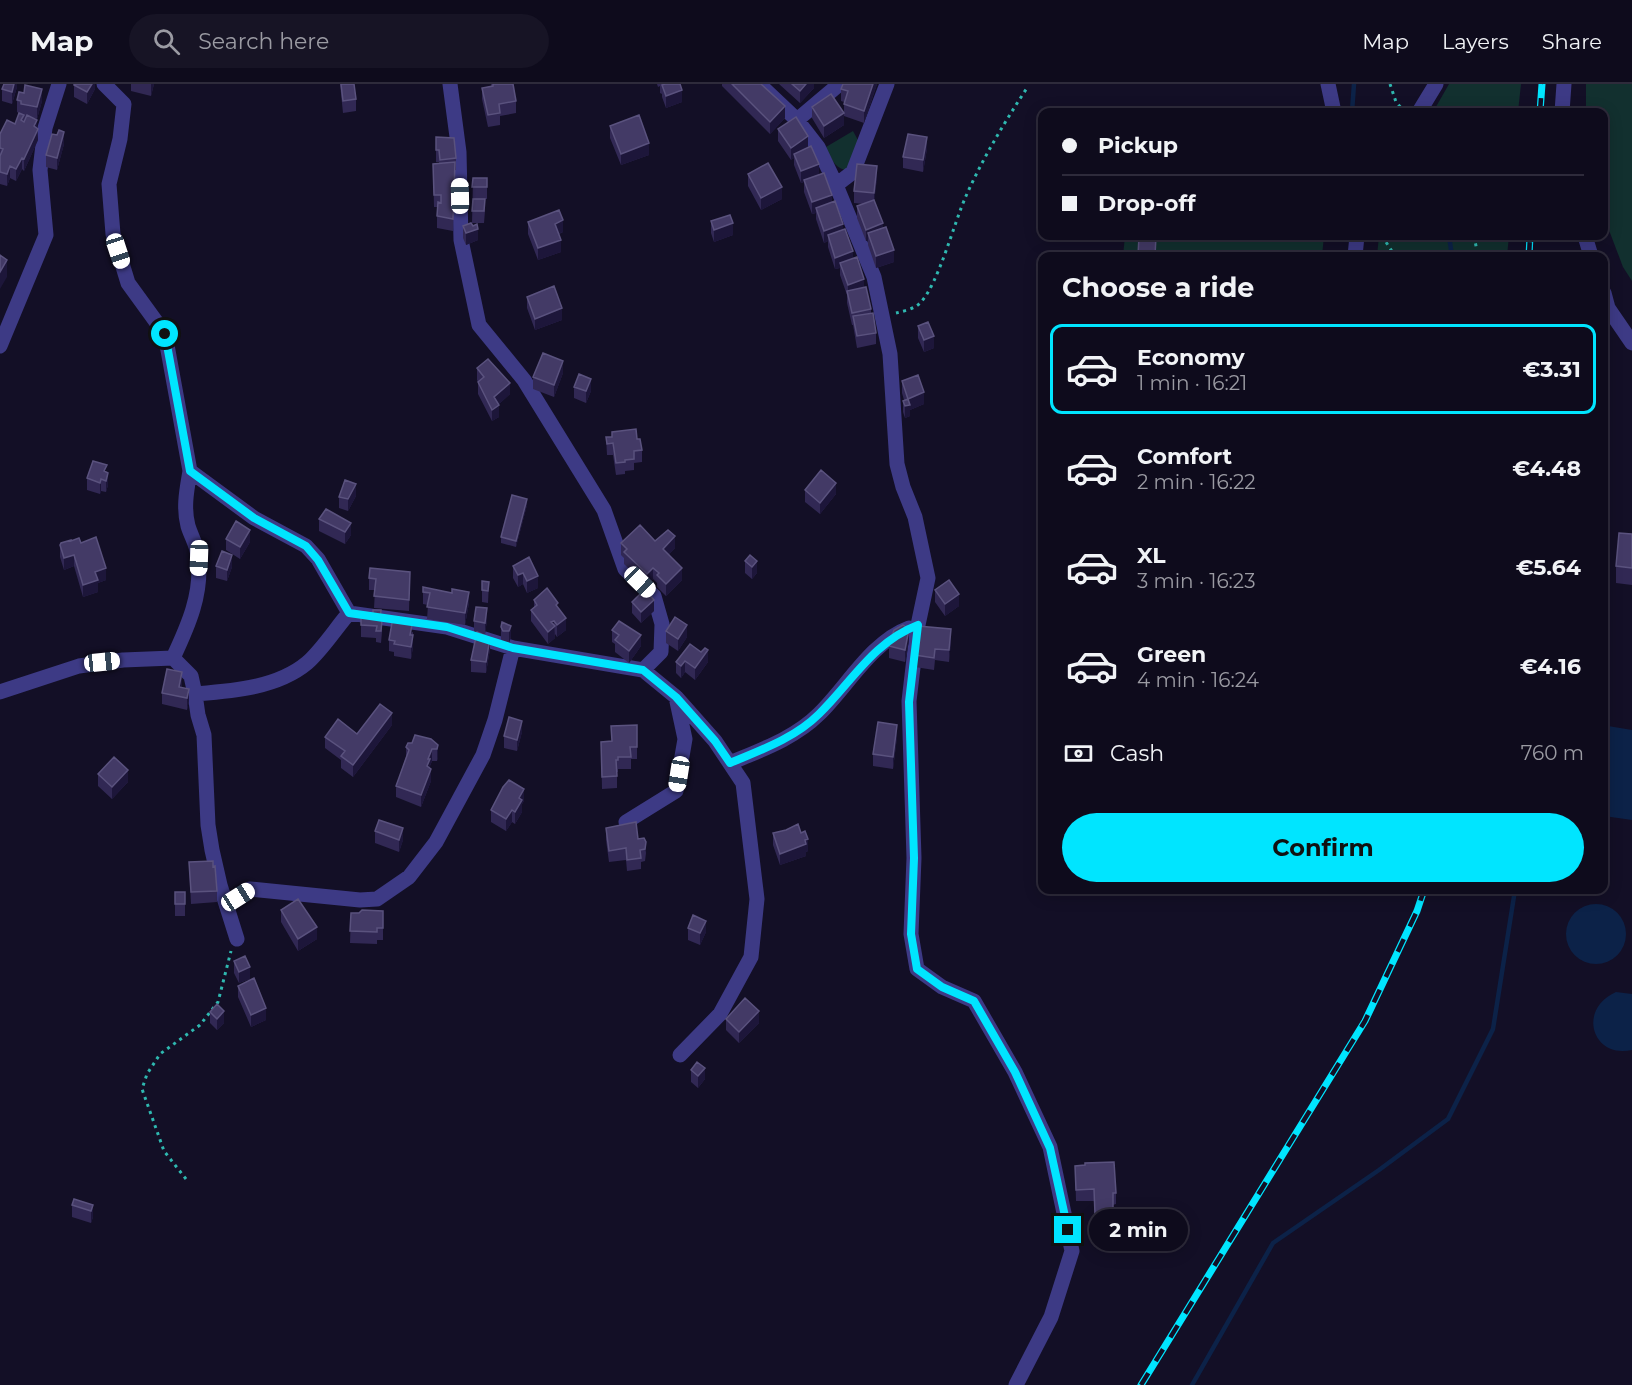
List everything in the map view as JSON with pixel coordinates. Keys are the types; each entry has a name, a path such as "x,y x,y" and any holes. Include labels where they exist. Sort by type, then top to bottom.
{"street":[{"path":"0,346 46,235 40,170 45,128 59,84"},
{"path":"104,84 124,104 120,139 109,184 113,234 128,284 165,334 190,471 185,512 199,558 197,592 193,613 173,658"},
{"path":"450,84 459,152 461,240 479,325 524,380 604,510 625,569 654,596 662,624 661,652 643,670"},
{"path":"759,84 798,120 818,147 874,277 890,354 897,464 915,517 928,578 918,625 909,702 914,858 911,934 917,969 942,987 974,1001 1015,1072 1050,1148 1072,1251 1051,1317 1016,1385"},
{"path":"836,185 853,172 887,84"},
{"path":"1328,84 1333,108"},
{"path":"1421,108 1436,84"},
{"path":"1562,108 1564,84"},
{"path":"798,120 836,87"},
{"path":"1608,308 1632,342"},
{"path":"190,471 254,518 306,546 318,560 349,613"},
{"path":"349,613 447,627 513,648 643,670 676,697 715,741 743,783 757,899 751,957 720,1014 680,1054"},
{"path":"195,694 226,692 276,681 307,663 349,613"},
{"path":"730,763 759,751 802,728 819,714 847,681 885,643 901,631 918,625"},
{"path":"226,904 250,890 360,900 377,899 409,877 436,842 483,755 495,720 513,648"},
{"path":"0,692 79,666 123,660 173,658 191,676 204,735 208,825 220,885 237,939"},
{"path":"626,822 676,791 685,739 676,697"}],"path":[{"path":"1390,84 1396,102 1402,108"},
{"path":"882,315 908,310 920,302 939,267 965,198 984,159 1027,88"},
{"path":"186,1179 164,1150 142,1089 147,1074 160,1054 200,1025 218,1002 228,960 237,939"}],"green space":[{"path":"1449,84 1521,84 1518,108 1435,108"},
{"path":"1586,84 1632,84 1632,281 1623,267 1608,228 1608,108 1586,108"},
{"path":"853,131 859,142 849,167 845,170 841,169 835,164 826,147"},
{"path":"1125,240 1324,240 1322,252 1123,252"},
{"path":"1379,240 1509,240 1507,252 1377,252"}],"water":[{"path":"1608,726 1632,730 1632,820 1608,817"},
{"path":"1596,904 1613,909 1621,917 1626,934 1621,951 1613,959 1596,964 1579,959 1571,951 1566,934 1571,917 1579,909"},
{"path":"1616,992 1632,994 1632,1050 1618,1051 1607,1047 1594,1031 1593,1020 1596,1010 1604,1000"}],"building":[{"path":"4,84 14,84 12,92 2,89"},
{"path":"74,84 92,84 87,92"},
{"path":"341,84 354,84 356,99 343,101"},
{"path":"493,84 513,84 516,101 499,104 500,113 488,115 482,88 493,86"},
{"path":"680,84 682,90 666,96 662,85"},
{"path":"732,84 761,84 785,106 770,122"},
{"path":"792,84 806,84 800,91"},
{"path":"843,84 873,84 864,111 844,104 848,91 841,89"},
{"path":"25,85 42,89 37,107 21,104 21,101 17,100 19,92 24,93"},
{"path":"831,94 844,113 824,126 812,107"},
{"path":"19,113 24,115 21,120 24,122 27,115 37,120 34,126 38,129 24,159 22,158 16,169 10,166 7,174 0,172 0,156 3,149 0,148 0,134 7,120 15,124"},
{"path":"639,115 649,143 621,154 610,126"},
{"path":"796,117 808,136 791,148 778,129"},
{"path":"59,130 64,132 57,158 46,155 52,134 57,135"},
{"path":"908,134 927,137 923,160 903,157"},
{"path":"436,137 454,138 456,158 440,160 439,150 436,150"},
{"path":"811,146 819,164 801,171 794,154"},
{"path":"455,162 453,219 437,216 441,195 434,195 433,164"},
{"path":"768,163 782,187 761,198 748,174"},
{"path":"857,164 877,166 874,193 854,191"},
{"path":"824,173 832,195 812,202 804,180"},
{"path":"473,178 487,178 487,187 472,187"},
{"path":"473,199 485,199 484,211 472,211"},
{"path":"874,200 883,223 866,230 857,206"},
{"path":"835,201 843,224 824,231 816,208"},
{"path":"559,210 563,220 555,224 561,240 538,248 528,222"},
{"path":"730,215 733,223 714,230 711,221"},
{"path":"471,223 473,226 477,224 478,229 466,233 463,226"},
{"path":"886,227 894,250 876,256 868,233"},
{"path":"845,229 853,251 835,258 828,235"},
{"path":"1139,240 1156,240 1155,252 1138,252"},
{"path":"0,255 7,260 0,272"},
{"path":"857,257 864,279 848,285 840,263"},
{"path":"554,286 562,308 535,319 527,297"},
{"path":"866,287 871,309 852,313 847,291"},
{"path":"873,313 876,333 857,336 853,316"},
{"path":"928,322 934,336 924,340 918,326"},
{"path":"543,353 563,361 554,385 533,377"},
{"path":"488,359 510,383 494,397 499,405 492,410 478,382 484,377 477,368"},
{"path":"579,374 591,379 586,391 574,387"},
{"path":"918,375 924,392 908,399 902,381"},
{"path":"908,399 910,405 905,406 903,401"},
{"path":"636,429 642,450 634,451 634,459 616,463 613,443 607,444 606,437 612,437 612,432"},
{"path":"93,461 107,465 104,471 108,473 106,481 101,479 100,483 87,478"},
{"path":"821,470 836,483 820,503 805,490"},
{"path":"345,480 356,484 348,499 339,497"},
{"path":"512,495 527,499 516,541 501,537"},
{"path":"326,509 351,523 345,532 319,519"},
{"path":"236,521 250,530 240,547 226,539"},
{"path":"640,525 655,541 668,530 675,536 663,549 682,568 666,584 653,568 647,574 624,552 627,549 621,543"},
{"path":"1619,533 1632,534 1632,568 1616,566"},
{"path":"96,537 106,568 95,572 98,580 83,585 74,555 64,558 60,545 79,538 81,543"},
{"path":"222,551 232,555 227,570 216,566"},
{"path":"750,555 757,561 752,567 745,561"},
{"path":"529,557 538,576 527,581 523,573 518,575 513,566"},
{"path":"370,568 410,572 409,600 374,596 376,579 369,578"},
{"path":"949,580 959,594 945,604 935,590"},
{"path":"482,581 489,582 488,591 482,590"},
{"path":"423,587 452,593 452,589 469,592 465,613 427,607 430,593 423,592"},
{"path":"547,588 566,618 557,625 554,621 551,622 555,626 548,632 531,610 537,605 534,600"},
{"path":"645,589 654,600 641,612 632,602"},
{"path":"476,607 487,608 485,623 474,621"},
{"path":"373,610 381,610 381,631 376,631 377,626 361,625 361,612 373,613"},
{"path":"393,617 413,620 410,635 413,635 411,647 394,644 395,641 389,640"},
{"path":"675,617 687,625 678,639 666,631"},
{"path":"619,621 641,635 629,651 615,640 619,635 612,630"},
{"path":"502,622 511,626 509,631 503,631"},
{"path":"903,625 909,629 905,650 889,646 894,630"},
{"path":"918,626 951,629 949,650 935,649 934,658 915,655"},
{"path":"477,632 490,638 486,662 471,660"},
{"path":"690,644 701,652 705,648 708,650 695,668 685,661 681,666 676,662"},
{"path":"167,669 182,672 179,687 189,689 187,698 162,693"},
{"path":"380,704 392,713 353,765 341,756 345,751 325,737 338,719 357,734"},
{"path":"509,717 522,721 517,740 504,736"},
{"path":"878,722 897,725 893,757 873,754"},
{"path":"637,725 637,747 630,747 631,757 618,757 616,760 617,776 602,777 601,742 612,741 611,726"},
{"path":"415,735 431,739 438,745 437,749 432,749 428,759 430,759 427,766 431,769 421,795 396,786 409,750 406,747 408,743 412,743"},
{"path":"114,757 128,770 112,787 98,774"},
{"path":"509,780 524,789 519,798 522,800 515,812 512,810 506,819 491,810"},
{"path":"379,820 403,828 399,840 375,831"},
{"path":"636,822 638,839 644,838 646,842 645,849 640,850 641,858 627,860 626,848 609,851 606,828"},
{"path":"798,824 801,833 805,831 808,839 805,840 806,844 780,854 773,833"},
{"path":"213,861 217,891 191,892 189,862"},
{"path":"175,892 185,892 185,904 175,904"},
{"path":"298,899 317,927 298,939 281,910"},
{"path":"362,910 383,911 383,928 377,928 377,932 350,931 351,913 359,913"},
{"path":"693,915 706,921 700,933 688,928"},
{"path":"245,956 250,967 239,972 234,961"},
{"path":"254,978 266,1008 251,1015 238,986"},
{"path":"745,998 759,1011 739,1032 726,1019"},
{"path":"217,1004 224,1011 217,1019 210,1012"},
{"path":"697,1062 705,1068 698,1076 691,1070"},
{"path":"1114,1162 1116,1193 1113,1193 1113,1214 1095,1214 1094,1189 1076,1190 1075,1166 1085,1165 1085,1163"},
{"path":"74,1199 93,1205 91,1211 72,1205"}],"waterway":[{"path":"1352,108 1354,84"},
{"path":"1450,240 1451,252"},
{"path":"1192,1385 1273,1243 1448,1119 1493,1029 1514,894"}],"railway":[{"path":"1540,108 1542,84"},
{"path":"1529,252 1530,240"},
{"path":"1141,1385 1365,1021 1417,911 1423,894"}],"route":[{"path":"165,334 190,471 254,518 306,546 318,560 349,613 447,627 513,648 643,670 676,697 715,741 730,763 780,741 802,728 819,714 847,681 885,643 901,631 918,625 909,702 914,858 911,934 917,969 942,987 974,1001 1015,1072 1050,1148 1068,1230"}]}
